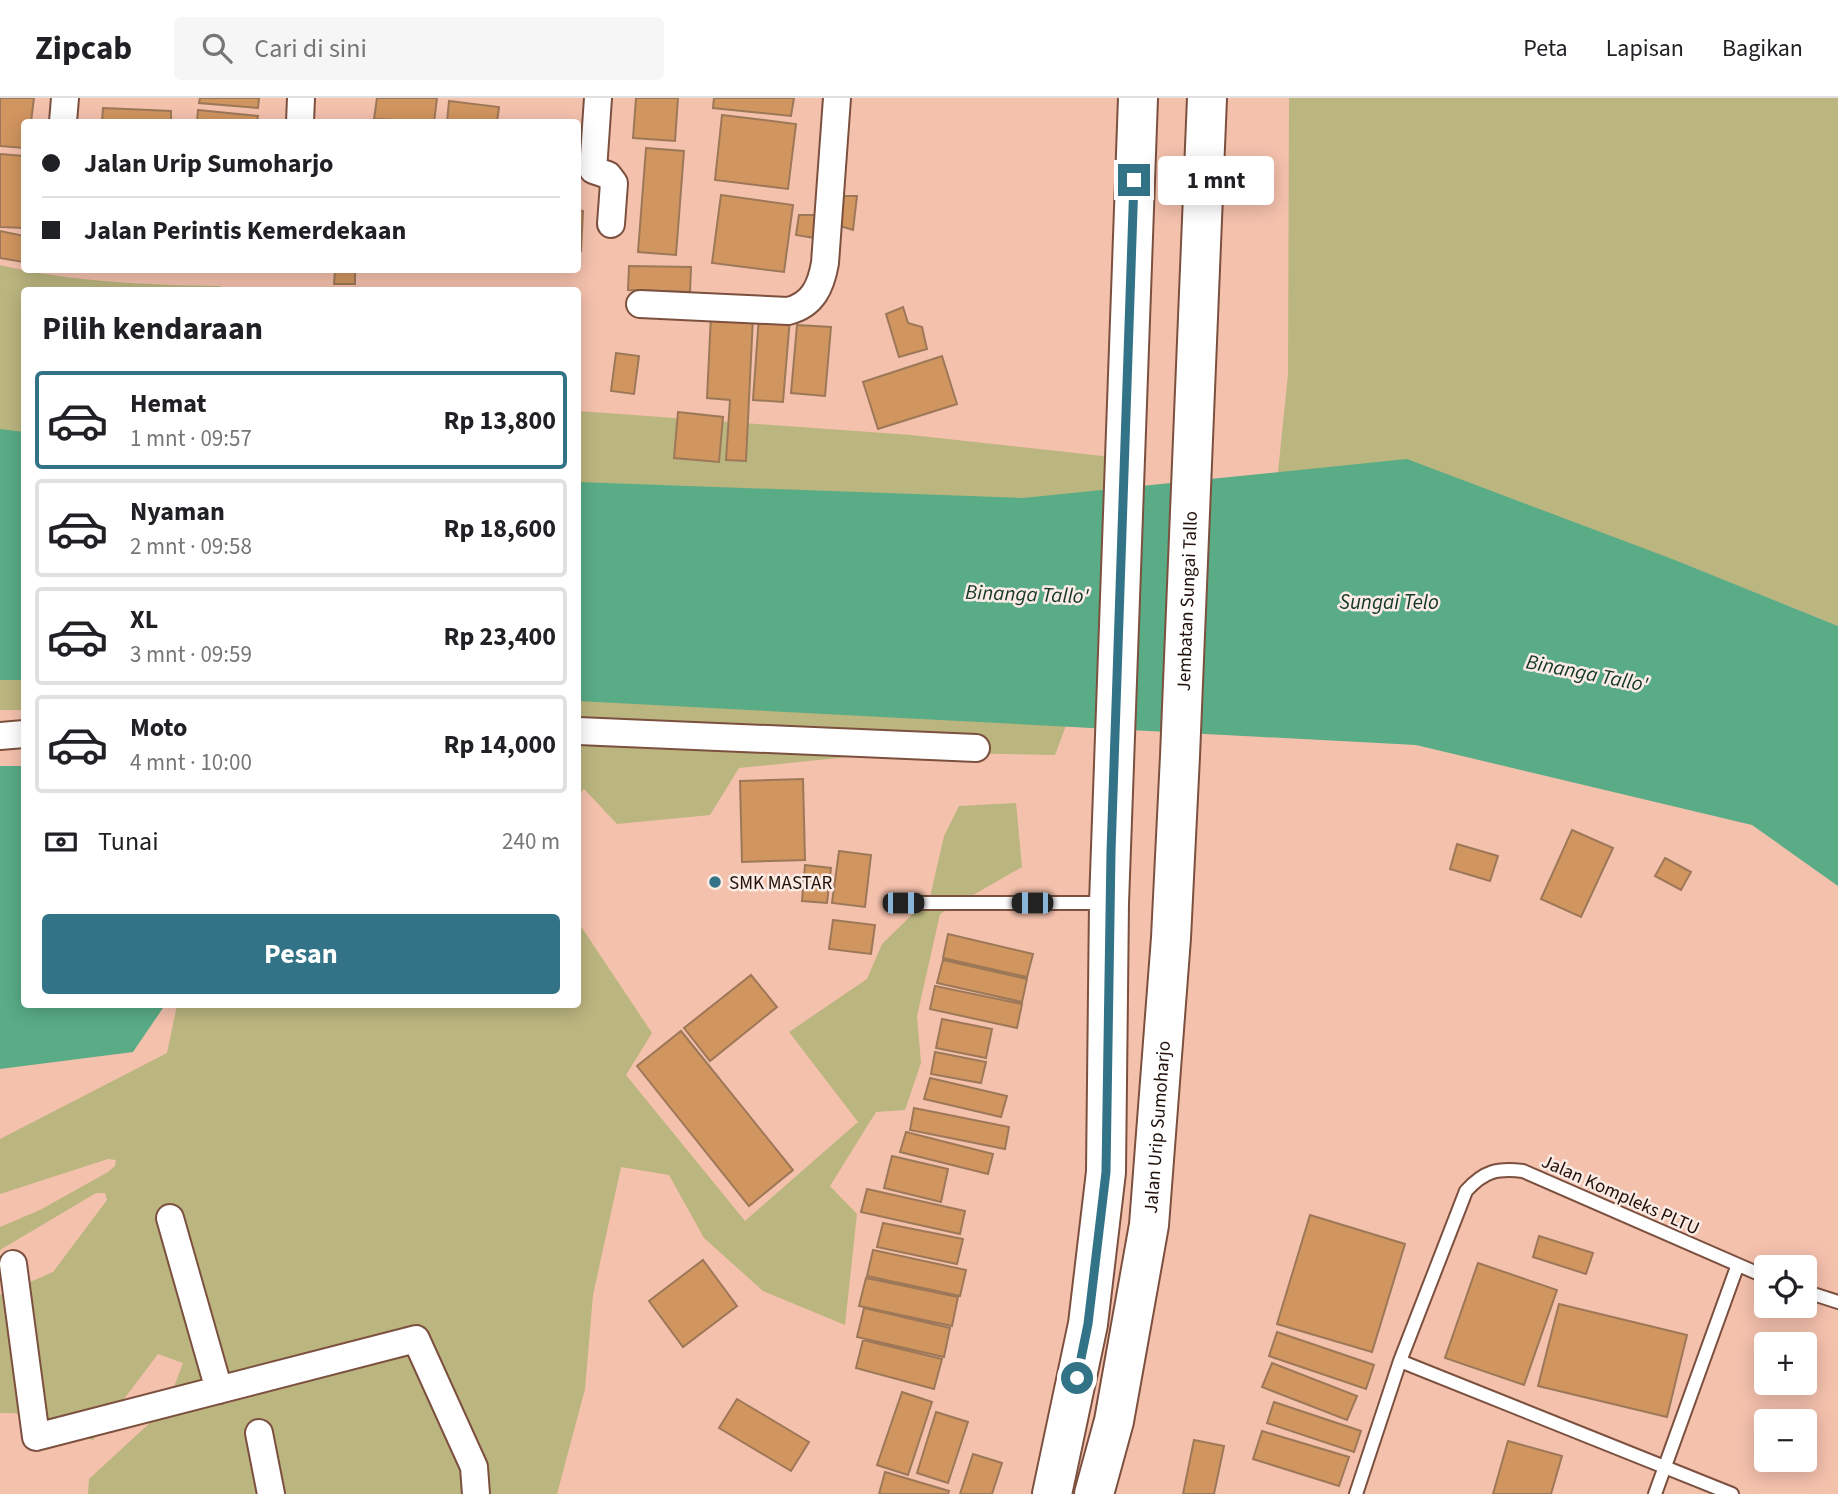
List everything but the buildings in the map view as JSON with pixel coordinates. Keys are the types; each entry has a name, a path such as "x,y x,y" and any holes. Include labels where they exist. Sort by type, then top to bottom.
{"highway":[{"path":"1052,1494 1088,1324 1106,1172 1109,903 1138,98"},
{"name":"Jembatan Sungai Tallo","path":"1181,756 1207,98"},
{"name":"Jalan Urip Sumoharjo","path":"1094,1494 1114,1421 1149,1225 1181,756"}],"street":[{"path":"63,119 65,98"},
{"path":"300,119 301,98"},
{"path":"598,98 585,170 608,175 614,183 611,224"},
{"path":"639,304 788,311 807,302 821,286 825,263 837,98"},
{"path":"581,731 976,748"},
{"path":"0,736 21,734"},
{"path":"170,1218 219,1390"},
{"path":"13,1264 36,1437 416,1339 474,1467 476,1494"},
{"path":"258,1433 271,1494"}],"lane":[{"path":"903,903 1109,903"},
{"name":"Jalan Kompleks PLTU","path":"1356,1494 1400,1360 1466,1191 1478,1177 1497,1168 1523,1171 1754,1273"},
{"path":"1655,1494 1737,1267"},
{"path":"1817,1295 1838,1302"},
{"path":"1400,1360 1732,1494"}],"shaded area":[{"path":"1289,98 1838,98 1838,626 1680,562 1278,472 1288,374"},
{"path":"0,265 21,270 21,273 81,279 221,286 21,287 21,452 0,449"},
{"path":"581,411 911,435 1112,457 1101,518 581,513"},
{"path":"581,667 1083,680 1055,755 898,752 739,768 710,815 617,824 584,789 581,792"},
{"path":"0,680 21,680 21,710 0,710"},
{"path":"1016,803 1022,867 940,914 917,1016 921,1063 905,1110 876,1112 830,1186 857,1214 845,1325 763,1291 704,1238 669,1175 621,1167 593,1295 585,1389 557,1494 88,1494 89,1479 166,1408 183,1363 158,1354 93,1440 15,1413 0,1413 0,1295 53,1272 107,1200 105,1193 96,1193 0,1250 0,1227 40,1210 108,1172 115,1166 116,1160 108,1159 0,1194 0,1139 167,1053 176,1008 581,1008 581,926 652,1033 626,1075 745,1221 858,1122 789,1032 867,979 882,944 930,897 944,836 959,806"}],"water":[{"path":"0,429 21,432 21,680 0,680"},
{"name":"Sungai Telo","path":"1407,459 1680,562 1838,626 1838,886 1752,825 1416,745 581,701 581,482 1023,498"},
{"path":"0,766 21,766 21,1008 163,1008 133,1052 0,1069"}],"place":[{"name":"SMK MASTAR","path":"715,882"}],"route":[{"path":"1077,1378 1088,1324 1106,1172 1109,903 1134,180"}],"water label":[{"name":"Binanga Tallo'","path":"1027,594"},
{"name":"Binanga Tallo'","path":"1587,673"}]}
